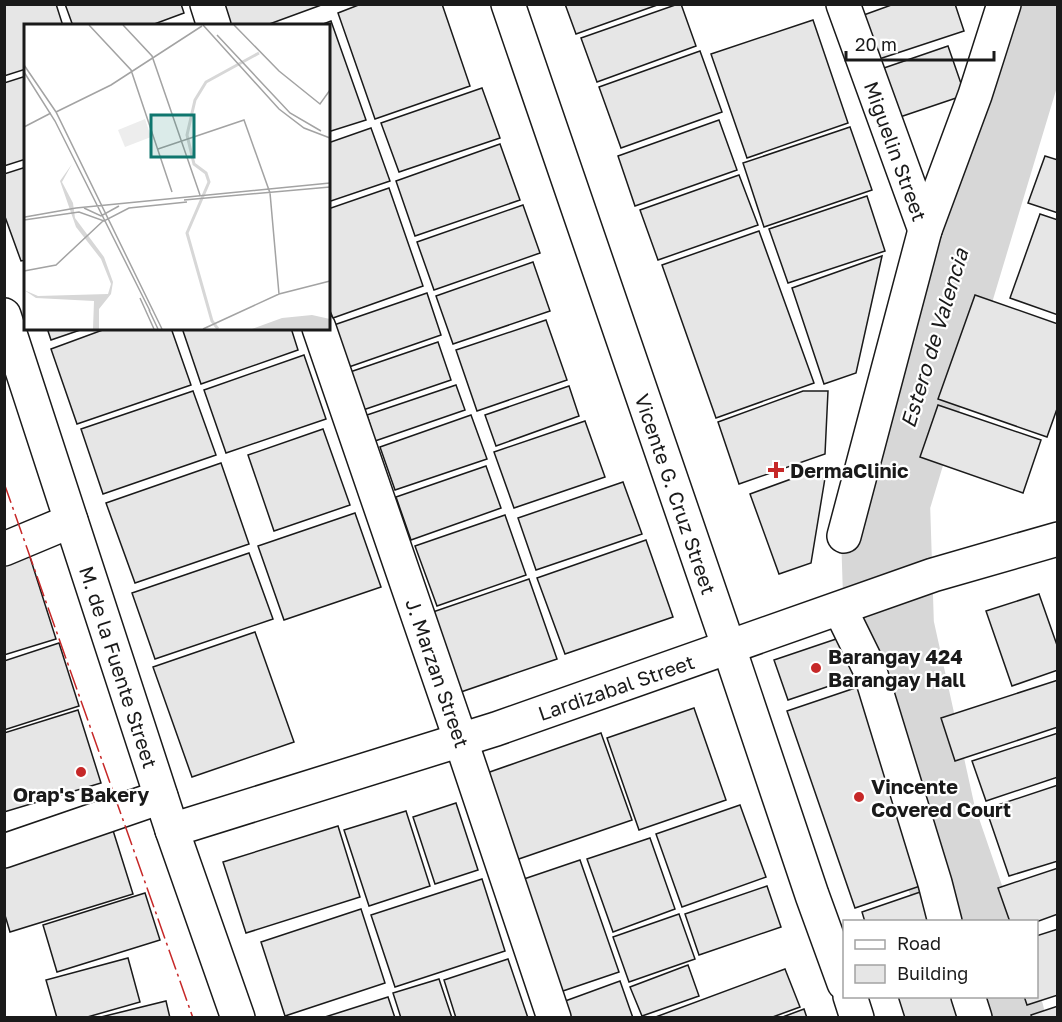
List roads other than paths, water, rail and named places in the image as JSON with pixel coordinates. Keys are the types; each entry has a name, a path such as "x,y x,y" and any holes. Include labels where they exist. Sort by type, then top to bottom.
{"street":[{"path":"207,4 213,24"},
{"name":"Vicente G. Cruz Street","path":"508,4 812,895 843,979"},
{"name":"Miguelin Street","path":"843,4 925,230"},
{"path":"844,536 925,230 975,95 1004,4"},
{"name":"M. de la Fuente Street","path":"4,315 172,830 238,1017"},
{"name":"J. Marzan Street","path":"320,330 554,1017"},
{"path":"4,549 71,521"},
{"name":"Lardizabal Street","path":"172,830 461,741 933,575 1058,539"},
{"path":"848,606 869,668 945,920"},
{"path":"4,851 161,796"},
{"path":"851,998 857,1017"},
{"path":"969,998 975,1017"}],"waterway":[{"name":"Estero de Valencia","path":"966,920 931,817 889,627 885,502 1035,4"},
{"name":"Estero de Valencia","path":"994,998 1000,1018"}],"place":[{"name":"DermaClinic","path":"776,470"},
{"name":"Barangay 424 Barangay Hall","path":"816,668"},
{"name":"Orap's Bakery","path":"81,772"},
{"name":"Vincente Covered Court","path":"859,797"}]}
